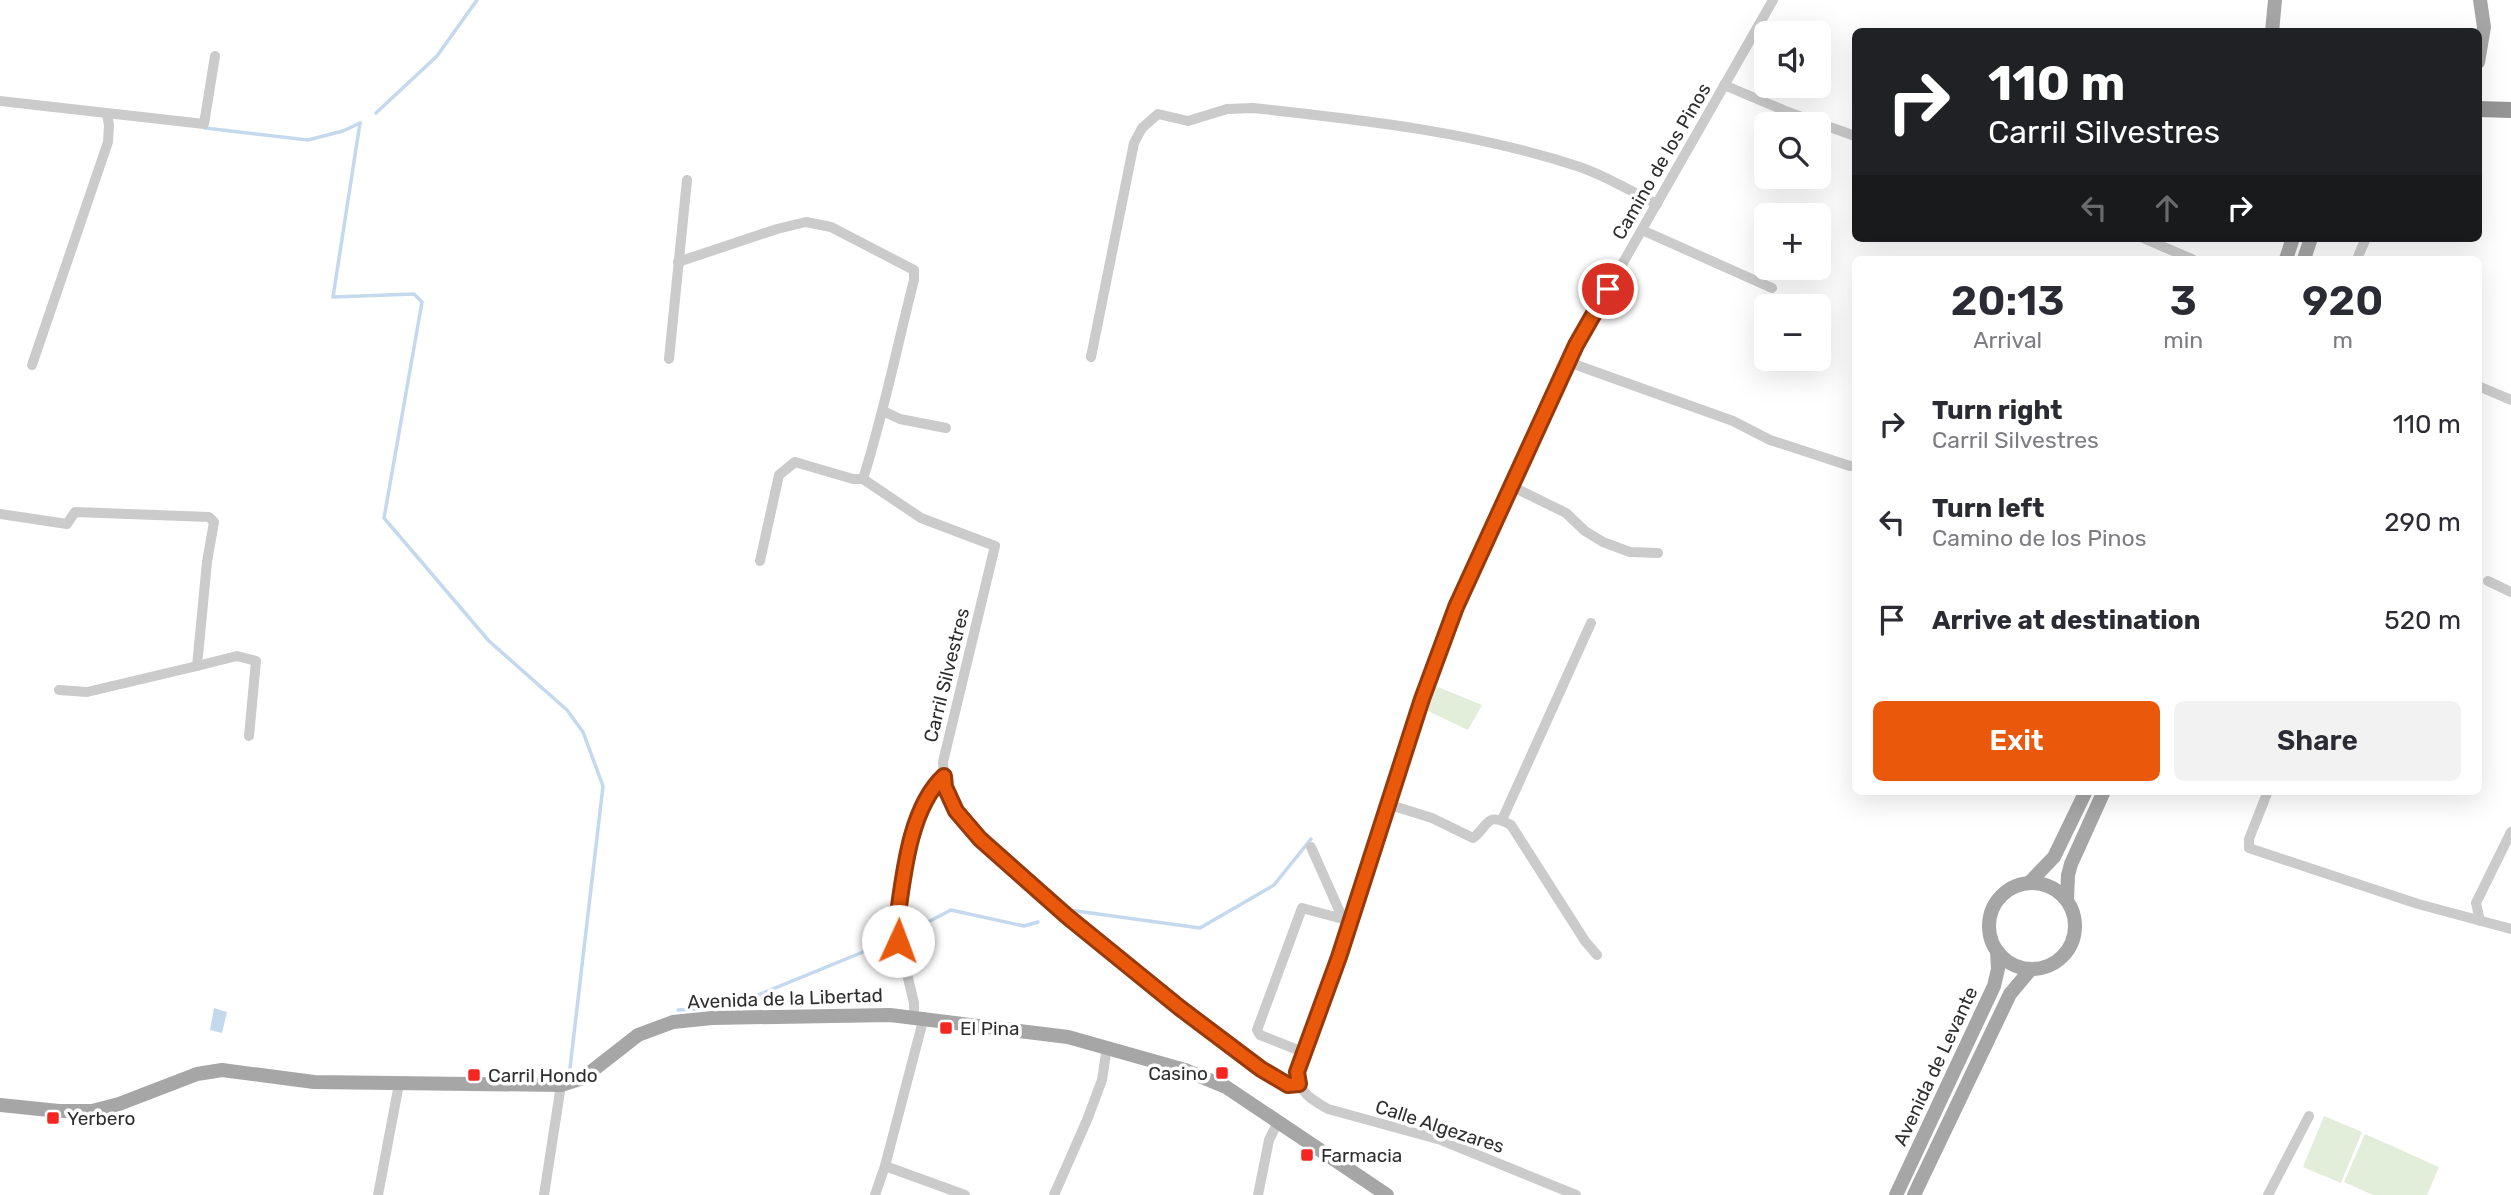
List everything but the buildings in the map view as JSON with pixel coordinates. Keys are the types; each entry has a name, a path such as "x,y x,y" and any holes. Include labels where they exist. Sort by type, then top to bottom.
{"highway":[{"path":"2482,109 2511,110"}],"main road":[{"path":"2272,28 2275,0"},
{"path":"2481,5 2482,47"},
{"path":"2084,795 2054,857 2029,883 2008,891 1993,908 1990,930 1997,951 2009,962 2031,969 2054,963 2071,946 2075,923 2067,900 2068,875 2102,795"},
{"path":"2029,883 2046,885 2067,900"},
{"name":"Avenida de Levante","path":"1896,1195 1994,986 1998,969 1997,951"},
{"name":"Avenida de Levante","path":"1914,1195 2010,994 2031,969"},
{"name":"Avenida de la Libertad","path":"0,1105 60,1111 93,1111 119,1104 197,1074 222,1070 314,1082 561,1085 583,1078 645,1032 681,1020 836,1015 919,1017 1055,1035 1107,1047 1209,1078 1387,1195"}],"street":[{"name":"Camino de los Pinos","path":"1299,1084 1297,1072 1347,920 1456,607 1583,331 1773,0"},
{"path":"0,101 204,124 215,56"},
{"path":"1724,85 1852,135"},
{"path":"1091,357 1135,143 1142,128 1158,114 1188,121 1227,109 1253,108 1413,127 1500,144 1583,168 1657,204"},
{"path":"32,365 108,142 107,114"},
{"path":"669,359 687,180"},
{"path":"678,262 806,222 831,226 914,270 914,280 895,351 877,439 863,479 853,479 795,462 779,475 760,561"},
{"path":"1642,230 1772,288"},
{"path":"2152,242 2185,256"},
{"path":"1568,362 1733,421 1770,440 1850,466"},
{"path":"2482,388 2511,400"},
{"path":"883,411 900,419 946,428"},
{"name":"Carril Silvestres","path":"863,479 921,518 995,546 943,762 945,787 956,811 980,839 1068,917 1240,1054 1288,1085 1299,1084"},
{"path":"1511,486 1566,513 1585,531 1603,542 1630,552 1658,553"},
{"path":"0,514 67,524 75,512 209,517 214,522 206,562 197,666"},
{"path":"2488,581 2511,592"},
{"path":"1502,820 1591,623"},
{"path":"58,690 88,692 237,656 256,661 249,736"},
{"path":"874,1195 885,1166 919,1017 896,928 916,822 935,784 944,776"},
{"path":"2266,795 2249,839 2249,848 2417,904 2511,929"},
{"path":"1387,804 1432,818 1473,838 1483,825 1491,820 1502,820 1511,825 1585,941 1597,955"},
{"path":"2480,921 2476,903 2511,832"},
{"path":"1311,847 1347,920"},
{"path":"1304,1052 1260,1035 1257,1030 1302,908 1347,920"},
{"path":"1054,1195 1102,1080 1107,1047"},
{"path":"378,1195 398,1084"},
{"name":"Calle Algezares","path":"1299,1084 1311,1099 1328,1109 1441,1140 1576,1195"},
{"path":"544,1195 561,1085"},
{"path":"2268,1195 2309,1116"},
{"path":"1259,1195 1269,1140 1278,1122"},
{"path":"885,1166 949,1192 965,1195"}],"green space":[{"path":"1433,685 1482,705 1468,730 1426,710"},
{"path":"2324,1116 2362,1132 2341,1183 2303,1167"},
{"path":"2365,1134 2439,1167 2427,1195 2373,1195 2344,1182"}],"water":[{"path":"214,1008 227,1012 222,1033 210,1030"}],"waterway":[{"path":"376,113 437,56 477,0"},
{"path":"360,123 333,297 414,294 422,302 384,518 489,641 567,710 583,732 603,786 570,1068"},
{"path":"205,128 308,140 343,131 360,123"},
{"path":"1069,910 1200,928 1274,885 1311,839"},
{"path":"907,933 951,910 1024,926 1038,922"},
{"path":"678,1010 729,1007 890,941"}],"place":[{"name":"El Pina","path":"946,1028"},
{"name":"Casino","path":"1222,1073"},
{"name":"Carril Hondo","path":"474,1075"},
{"name":"Yerbero","path":"53,1118"},
{"name":"Farmacia","path":"1307,1155"}],"route":[{"path":"898,941 896,928 902,883 916,822 935,784 944,776 945,787 956,811 980,839 1068,917 1240,1054 1288,1085 1299,1084 1297,1072 1339,957 1422,699 1456,607 1576,345 1608,289"}]}
